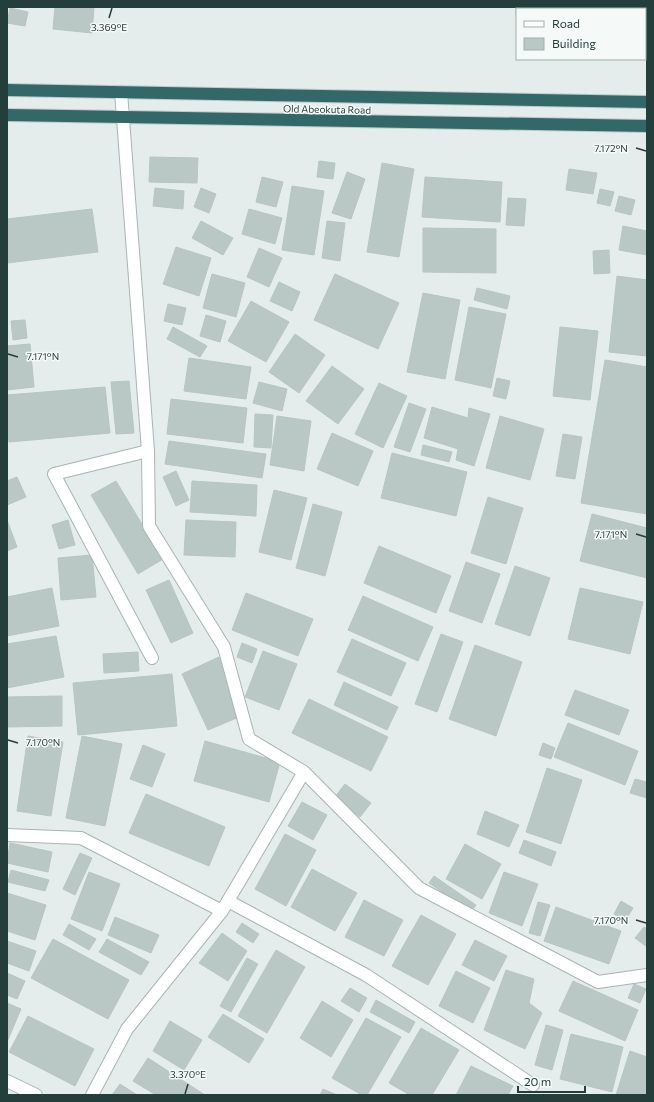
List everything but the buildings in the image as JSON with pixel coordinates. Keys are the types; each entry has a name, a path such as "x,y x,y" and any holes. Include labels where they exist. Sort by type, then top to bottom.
{"highway":[{"name":"Old Abeokuta Road","path":"7,90 647,102"},
{"name":"Old Abeokuta Road","path":"7,115 625,127 647,126"}],"street":[{"path":"121,92 148,451 149,526 224,646 249,739 304,772 419,888 598,982 647,975"},
{"path":"148,451 54,474 152,658"},
{"path":"92,1095 127,1028 225,906 304,772"},
{"path":"7,835 81,838 225,906 366,975 533,1085"},
{"path":"7,1081 36,1095"}]}
